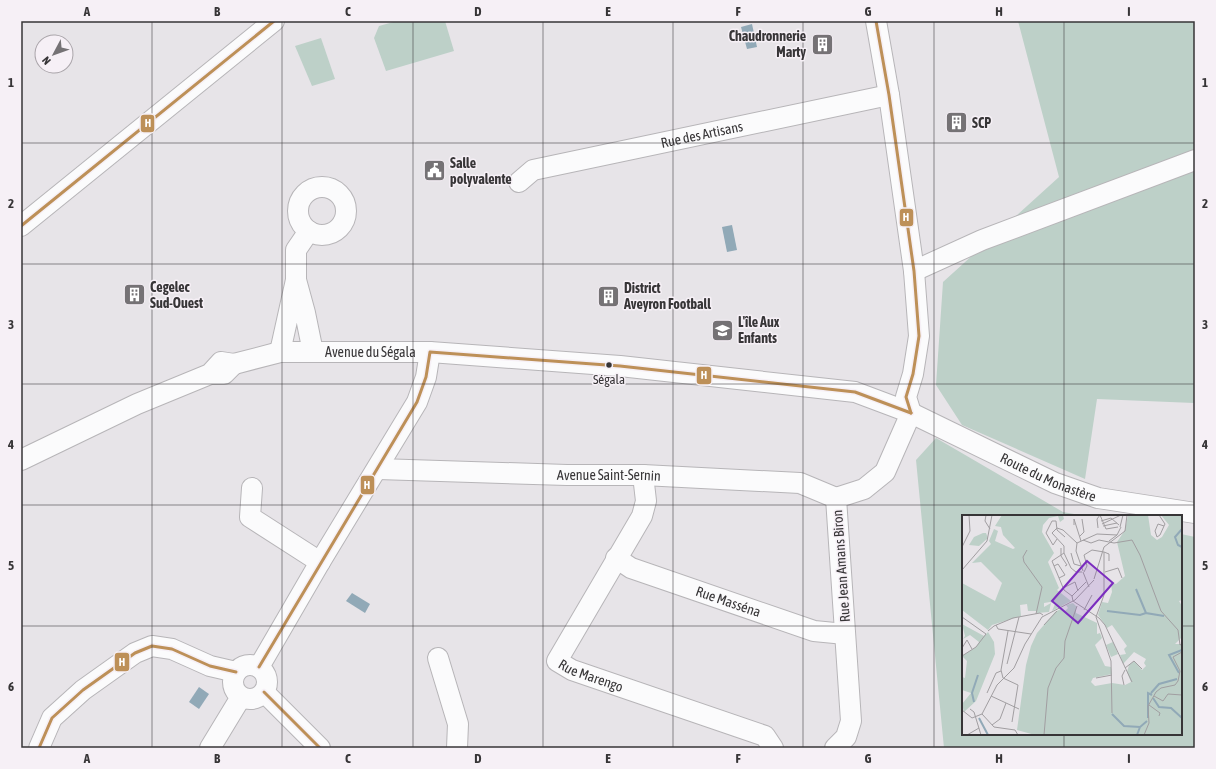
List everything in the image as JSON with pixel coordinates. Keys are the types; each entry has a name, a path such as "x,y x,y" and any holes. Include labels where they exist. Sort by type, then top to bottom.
{"street":[{"path":"21,226 274,21"},
{"path":"876,21 889,95 914,271 919,336 913,374 906,396 911,413"},
{"name":"Rue des Artisans","path":"519,182 533,170 889,95"},
{"path":"914,271 982,240 1195,160"},
{"path":"280,352 296,280 296,250 309,231"},
{"path":"296,280 313,352"},
{"name":"Avenue du Ségala","path":"21,460 137,404 210,374 224,374 234,364 280,352 430,352 620,366 855,392 911,413"},
{"path":"259,667 320,562 378,469 417,402 426,377 430,352"},
{"name":"Rue Jean Amans Biron","path":"835,748 846,737 851,721 836,498 864,489 885,472 911,413"},
{"name":"Route du Monastère","path":"911,413 1062,486 1098,498 1195,513"},
{"name":"Avenue Saint-Sernin","path":"378,469 643,476 800,483 836,498"},
{"name":"Rue Marengo","path":"643,476 646,501 642,516 616,558 558,661 572,670 765,736 773,748"},
{"path":"252,488 250,517 320,562"},
{"name":"Rue Masséna","path":"616,558 631,568 814,631 845,634"},
{"path":"39,748 52,718 83,690 135,653 146,648 152,646 172,649 210,666 236,672"},
{"path":"438,658 458,724 457,748"},
{"path":"249,664 259,667 268,681 264,692 256,698 251,699 241,697 237,693 233,683 236,672 249,664"},
{"path":"264,692 320,748"},
{"path":"210,748 241,697"}],"green space":[{"path":"397,21 445,21 454,51 386,71 374,38 379,26"},
{"path":"1018,21 1195,21 1195,443 1194,403 1097,399 1085,479 962,425 936,385 943,282 1059,177"},
{"path":"321,38 335,79 312,86 295,46"},
{"path":"936,438 1063,512 1080,515 962,515 962,735 1182,735 1182,534 1195,537 1195,748 944,748 916,460"}],"water":[{"path":"752,24 757,47 747,49 741,27"},
{"path":"732,225 737,250 727,252 722,227"},
{"path":"352,593 370,604 365,613 346,601"},
{"path":"199,687 209,694 199,709 189,702"}],"transit line":[{"name":"H","path":"21,226 274,21"},
{"name":"H","path":"876,21 889,95 914,271 919,336 913,374 906,397 911,413"},
{"name":"H","path":"259,667 417,402 426,377 430,352 620,366 855,392 911,413"},
{"name":"H","path":"39,748 52,718 83,690 135,653 152,646 172,649 210,666 236,672"},
{"name":"H","path":"264,692 320,748"}],"place":[{"name":"Chaudronnerie Marty","path":"822,44"},
{"name":"SCP","path":"957,123"},
{"name":"Salle polyvalente","path":"434,171"},
{"name":"Cegelec Sud-Ouest","path":"135,295"},
{"name":"District Aveyron Football","path":"609,296"},
{"name":"L'île Aux Enfants","path":"722,330"},
{"name":"Ségala","path":"609,365"}]}
